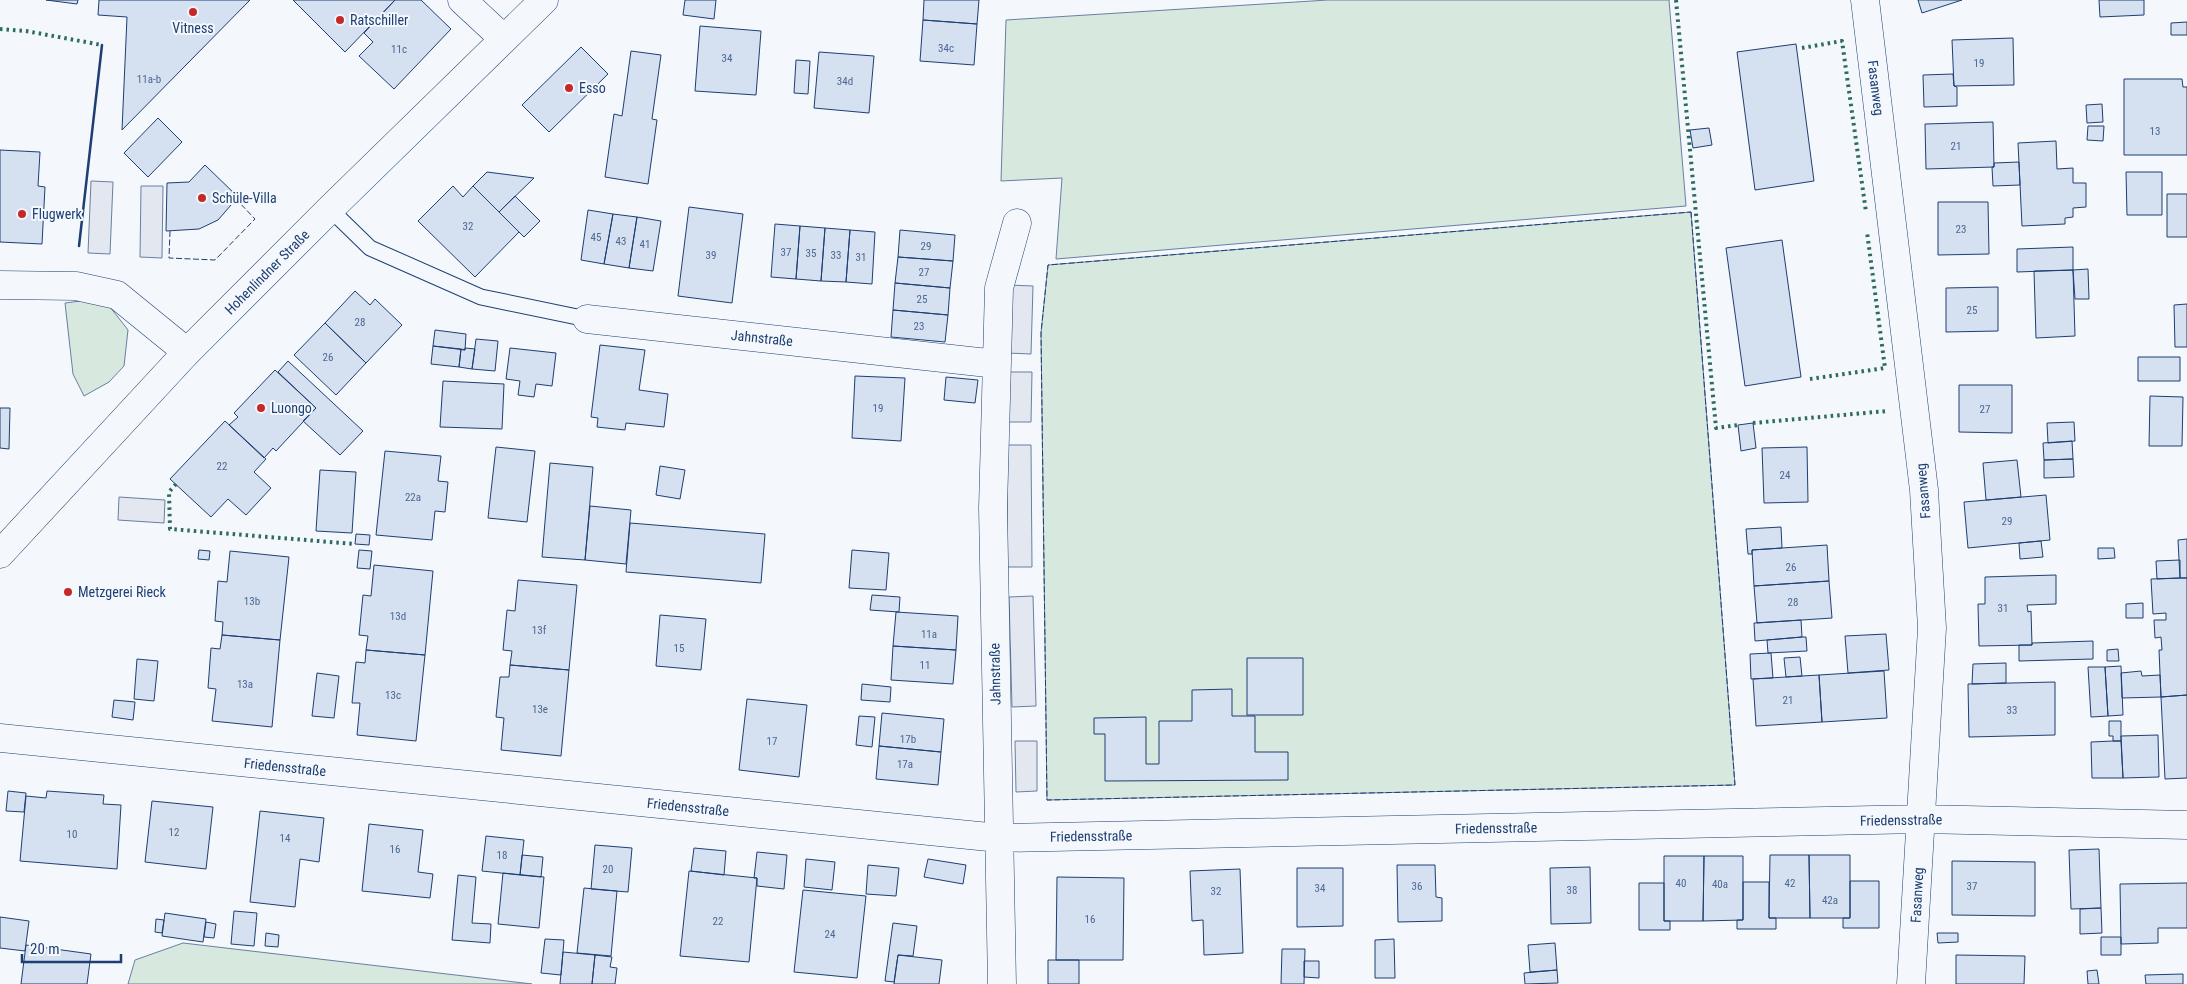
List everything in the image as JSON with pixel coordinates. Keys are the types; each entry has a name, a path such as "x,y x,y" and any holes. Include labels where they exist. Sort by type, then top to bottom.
{"street":[{"path":"462,0 503,38"},
{"name":"Hohenlindner Straße","path":"0,554 187,352 503,38 544,0"},
{"name":"Fasanweg","path":"1865,0 1924,490 1932,628 1911,984"},
{"name":"Jahnstraße","path":"1002,984 993,508 999,288 1017,223"},
{"path":"0,285 76,286 117,295 187,352"},
{"name":"Jahnstraße","path":"587,319 997,364"},
{"name":"Friedensstraße","path":"0,738 999,838 1921,820 2187,825"}],"lane":[{"path":"330,209 370,248 481,297 587,319"}],"shaded area":[{"path":"1328,0 1669,0 1686,206 1056,259 1062,178 1001,181 1006,20"},
{"path":"91,181 113,182 110,254 88,253"},
{"path":"141,186 163,186 162,258 140,257"},
{"path":"1691,212 1735,785 1047,800 1041,333 1048,265"},
{"path":"1008,285 1033,286 1031,354 1007,353"},
{"path":"103,298 128,330 124,366 109,382 84,396 73,374 65,303"},
{"path":"1007,372 1032,372 1031,422 1007,422"},
{"path":"1007,445 1031,445 1032,567 1007,567"},
{"path":"119,497 165,500 164,523 118,520"},
{"path":"1033,596 1036,706 1012,707 1009,597"},
{"path":"1015,741 1037,741 1037,791 1016,792"},
{"path":"183,943 532,984 128,984 135,960"}],"building":[{"path":"46,0 78,0 77,4"},
{"path":"99,0 250,0 122,130 127,17 98,15"},
{"path":"293,0 395,0 345,52"},
{"path":"395,0 421,0 451,29 394,89 359,56 373,42 364,33"},
{"path":"685,0 716,0 714,19 683,15"},
{"path":"924,0 979,0 977,24 923,20"},
{"path":"1918,0 1962,0 1922,13"},
{"path":"2099,0 2144,0 2144,15 2100,17"},
{"path":"923,20 977,24 974,65 920,61"},
{"path":"2187,22 2187,35 2171,35 2171,23"},
{"path":"700,26 761,31 756,95 695,91"},
{"path":"2013,38 2014,85 1954,86 1952,40"},
{"path":"1796,44 1814,181 1755,190 1737,52"},
{"path":"581,47 608,74 549,132 522,105"},
{"path":"631,51 661,55 652,119 657,120 648,184 605,177 614,114 622,116"},
{"path":"819,52 874,56 869,113 814,108"},
{"path":"796,60 810,61 808,94 794,93"},
{"path":"1953,74 1954,86 1957,87 1957,106 1924,107 1923,75"},
{"path":"2124,79 2182,79 2183,87 2187,87 2187,155 2124,155"},
{"path":"2102,104 2103,122 2087,123 2086,105"},
{"path":"158,118 182,142 148,177 124,153"},
{"path":"1993,122 1994,167 1926,169 1925,124"},
{"path":"2088,126 2104,126 2103,141 2087,140"},
{"path":"1709,128 1712,145 1693,148 1690,130"},
{"path":"2056,141 2057,169 2073,168 2073,183 2086,183 2086,207 2073,208 2073,217 2065,218 2065,224 2022,226 2018,143"},
{"name":"Flugwerk","path":"0,150 40,152 38,186 45,187 42,244 0,242"},
{"path":"2019,162 2020,185 1993,186 1992,167 1994,167 1994,163"},
{"name":"Schüle-Villa","path":"205,165 238,197 218,220 199,229 166,231 167,183 189,182"},
{"path":"487,172 534,178 499,212 473,186"},
{"path":"2126,172 2162,172 2162,215 2127,215"},
{"path":"453,186 463,197 473,186 519,232 475,277 418,221"},
{"path":"2167,194 2187,194 2187,237 2167,237"},
{"path":"515,196 540,221 524,237 499,212"},
{"path":"1938,202 1988,202 1989,254 1938,255"},
{"path":"689,207 743,214 732,303 678,296"},
{"path":"588,210 613,214 604,264 581,260"},
{"path":"613,214 637,217 629,268 604,264"},
{"path":"637,217 661,221 653,271 629,268"},
{"path":"775,224 800,226 796,279 771,277"},
{"path":"800,226 825,228 821,281 796,279"},
{"path":"825,228 850,230 846,282 821,281"},
{"path":"850,230 875,232 872,284 846,282"},
{"path":"900,230 955,235 953,261 898,257"},
{"path":"1782,240 1801,377 1745,386 1726,248"},
{"path":"2073,247 2073,270 2017,272 2017,249"},
{"path":"898,257 953,261 950,288 895,283"},
{"path":"2088,269 2089,299 2075,299 2073,270"},
{"path":"2073,270 2075,336 2036,338 2034,271"},
{"path":"895,283 950,288 948,315 893,310"},
{"path":"1998,287 1998,331 1946,332 1946,288"},
{"path":"355,291 370,305 375,299 402,325 366,363 325,323"},
{"path":"2187,304 2187,347 2175,347 2174,305"},
{"path":"893,310 948,315 945,342 891,337"},
{"path":"325,323 366,363 336,395 294,355"},
{"path":"435,330 466,334 465,350 433,346"},
{"path":"476,339 498,341 495,371 472,369"},
{"path":"600,345 645,350 639,390 668,394 664,427 626,423 625,430 597,427 598,418 591,417"},
{"path":"433,346 461,349 459,367 431,364"},
{"path":"465,348 475,349 472,369 459,367 461,349 465,350"},
{"path":"510,348 556,353 552,386 536,384 534,397 518,395 520,381 506,379"},
{"path":"2138,357 2180,357 2180,381 2138,381"},
{"path":"288,361 363,431 340,455 303,421 316,408 278,372"},
{"path":"275,370 316,408 276,451 273,448 264,458 229,425 238,417 234,413"},
{"path":"855,376 905,378 901,441 852,438"},
{"path":"946,377 978,380 975,403 944,400"},
{"path":"443,381 504,384 502,429 440,427"},
{"path":"1959,385 2012,385 2012,433 1959,432"},
{"path":"2150,396 2183,397 2182,446 2149,446"},
{"path":"0,408 10,408 9,449 0,448"},
{"path":"225,421 266,459 254,472 271,488 246,515 228,499 211,517 170,479"},
{"path":"2074,422 2075,441 2048,443 2047,423"},
{"path":"1753,423 1756,448 1741,451 1738,425"},
{"path":"2072,441 2073,459 2044,460 2043,443"},
{"path":"496,447 535,451 527,522 488,518"},
{"path":"1807,447 1808,502 1764,503 1762,448"},
{"path":"385,451 441,456 438,481 448,482 445,512 435,511 432,540 376,535"},
{"path":"2073,459 2074,477 2044,478 2044,460"},
{"path":"2017,460 2021,497 1986,500 1983,463"},
{"path":"550,463 593,467 585,560 542,557"},
{"path":"660,466 685,470 680,499 656,495"},
{"path":"320,470 356,472 352,533 316,531"},
{"path":"2046,495 2050,540 1968,548 1964,502"},
{"path":"590,506 631,510 626,564 585,560"},
{"path":"630,523 765,534 761,583 626,572"},
{"path":"1781,527 1782,548 1752,550 1752,554 1748,554 1746,529"},
{"path":"356,534 370,535 369,545 355,544"},
{"path":"2187,539 2187,578 2180,578 2178,540"},
{"path":"2041,541 2043,557 2020,559 2019,543"},
{"path":"1827,545 1829,581 1754,586 1752,550"},
{"path":"2098,548 2114,548 2115,558 2098,559"},
{"path":"199,550 210,551 209,560 198,559"},
{"path":"359,550 372,551 370,569 357,568"},
{"path":"852,550 889,553 886,590 849,588"},
{"path":"230,551 289,557 280,640 222,635 223,622 215,621 218,581 227,582"},
{"path":"2180,560 2180,578 2157,579 2156,561"},
{"path":"374,565 433,571 425,655 366,650 368,636 359,635 363,595 371,596"},
{"path":"2056,575 2056,604 2027,605 2028,612 2031,611 2032,645 1979,646 1978,604 1985,604 1985,577"},
{"path":"2187,578 2187,695 2161,697 2159,650 2162,650 2161,637 2155,638 2154,620 2166,620 2166,613 2153,614 2151,579"},
{"path":"518,580 577,585 569,670 510,665 512,651 503,650 507,610 515,611"},
{"path":"1829,581 1832,618 1757,623 1754,586"},
{"path":"872,595 900,597 899,612 870,610"},
{"path":"2143,603 2143,618 2126,618 2126,604"},
{"path":"896,612 958,616 956,650 893,646"},
{"path":"660,615 706,619 701,670 656,666"},
{"path":"1801,620 1802,637 1755,641 1754,623"},
{"path":"1886,634 1889,670 1848,673 1845,636"},
{"path":"222,635 280,640 272,727 212,721 216,689 208,688 211,648 220,649"},
{"path":"1806,637 1807,651 1768,653 1767,640"},
{"path":"2093,641 2093,659 2019,661 2019,645"},
{"path":"893,646 956,650 953,684 891,680"},
{"path":"2118,649 2119,661 2107,661 2107,650"},
{"path":"366,650 425,655 416,741 357,735 360,703 352,703 356,662 365,663"},
{"path":"1771,653 1773,678 1751,679 1750,654"},
{"path":"1800,657 1802,676 1786,677 1784,658"},
{"path":"1247,658 1303,658 1303,715 1247,715"},
{"path":"137,659 158,661 154,701 134,699"},
{"path":"2006,663 2006,683 1972,684 1973,664"},
{"path":"510,665 569,670 561,756 501,750 504,718 496,717 500,677 509,677"},
{"path":"2121,666 2123,715 2108,716 2105,667"},
{"path":"2088,667 2105,667 2108,716 2091,717"},
{"path":"1884,671 1887,718 1822,722 1819,675"},
{"path":"2141,671 2142,676 2160,675 2161,697 2122,698 2121,673"},
{"path":"317,673 339,676 334,718 312,716"},
{"path":"1819,675 1822,722 1756,726 1753,679"},
{"path":"2055,682 2055,735 1969,737 1968,684"},
{"path":"862,684 891,687 890,702 861,700"},
{"path":"1232,689 1232,716 1255,716 1255,752 1288,752 1288,780 1105,781 1105,734 1094,734 1094,718 1146,717 1146,764 1159,764 1159,721 1192,721 1192,690"},
{"path":"2187,695 2187,778 2165,779 2161,697"},
{"path":"747,699 807,705 799,777 739,770"},
{"path":"114,700 135,702 133,720 112,717"},
{"path":"882,713 944,719 941,752 879,746"},
{"path":"859,716 875,717 872,747 856,745"},
{"path":"2109,721 2121,721 2121,741 2113,741 2113,736 2109,736"},
{"path":"2158,735 2159,777 2123,778 2121,736"},
{"path":"2121,741 2123,778 2092,778 2091,742"},
{"path":"879,746 941,752 938,785 876,779"},
{"path":"8,791 26,793 24,812 6,811"},
{"path":"47,791 104,795 103,804 121,805 117,869 20,861 26,796 46,798"},
{"path":"152,801 213,807 206,869 145,862"},
{"path":"260,811 324,818 319,862 300,859 295,907 250,902"},
{"path":"369,824 423,830 418,872 433,874 430,898 362,891"},
{"path":"486,836 524,840 520,875 482,871"},
{"path":"595,845 632,848 628,892 591,889"},
{"path":"694,848 726,851 724,875 691,871"},
{"path":"2099,849 2101,908 2071,909 2069,850"},
{"path":"757,852 787,855 784,889 757,886 757,878 754,878"},
{"path":"522,855 543,857 541,877 520,875"},
{"path":"1770,855 1809,855 1810,918 1769,918"},
{"path":"1809,855 1850,855 1850,918 1810,918"},
{"path":"1664,856 1704,856 1703,921 1664,921"},
{"path":"1704,856 1743,856 1743,920 1703,921"},
{"path":"806,859 835,862 832,890 804,887"},
{"path":"928,859 966,865 963,884 924,877"},
{"path":"1952,861 2035,862 2035,916 1952,915"},
{"path":"868,865 899,868 896,896 866,894"},
{"path":"1397,865 1435,865 1436,897 1442,898 1442,921 1398,922"},
{"path":"1590,867 1591,923 1551,924 1550,868"},
{"path":"1297,868 1343,868 1343,926 1297,927"},
{"path":"1240,869 1243,953 1204,955 1203,920 1192,921 1190,871"},
{"path":"689,871 757,878 749,962 680,956"},
{"path":"503,873 544,877 539,928 498,924"},
{"path":"458,875 476,877 472,923 491,924 490,943 452,940"},
{"path":"1057,877 1124,878 1123,960 1056,960"},
{"path":"1850,881 1879,881 1879,928 1843,928 1843,918 1850,918"},
{"path":"1743,882 1769,882 1769,918 1776,918 1776,929 1737,929 1737,920 1743,920"},
{"path":"1639,883 1664,883 1664,921 1670,921 1670,930 1639,930"},
{"path":"2187,883 2187,928 2158,928 2158,943 2121,944 2120,884"},
{"path":"584,888 617,891 611,956 577,953"},
{"path":"803,890 866,896 857,978 794,972"},
{"path":"2101,908 2102,933 2080,934 2080,909"},
{"path":"234,911 257,913 254,946 231,944"},
{"path":"165,913 206,919 203,942 162,936"},
{"path":"0,917 29,921 25,951 0,948"},
{"path":"156,919 164,920 162,933 155,932"},
{"path":"206,922 216,924 214,938 204,937"},
{"path":"893,923 917,926 913,956 898,955 894,982 885,981"},
{"path":"266,933 279,935 278,947 265,946"},
{"path":"1937,933 1958,933 1958,942 1938,943"},
{"path":"2101,937 2121,937 2121,955 2101,955"},
{"path":"545,939 564,940 561,975 541,973"},
{"path":"1394,939 1395,978 1375,978 1375,940"},
{"path":"1555,943 1557,970 1530,972 1528,945"},
{"path":"26,945 91,954 87,984 21,984"},
{"path":"1282,949 1305,949 1304,984 1281,984"},
{"path":"563,952 595,955 592,984 560,984"},
{"path":"595,955 612,957 610,967 617,968 615,984 592,984"},
{"path":"898,955 942,960 939,984 894,984"},
{"path":"1956,955 2025,956 2024,984 1956,984"},
{"path":"1048,960 1079,960 1079,984 1048,984"},
{"path":"1304,961 1319,961 1319,978 1304,977"},
{"path":"1557,970 1558,983 1525,984 1524,973"},
{"path":"2097,970 2099,984 2088,984 2087,971"},
{"path":"2183,974 2183,984 2146,984 2145,975"}],"hedge":[{"path":"1676,0 1716,428 1738,425"},
{"path":"0,29 26,31 102,45"},
{"path":"1802,48 1842,41 1866,212"},
{"path":"1810,379 1885,368 1867,232"},
{"path":"1753,423 1887,411"},
{"path":"176,484 169,492 170,529 355,544"}],"fence":[{"path":"170,231 169,258 215,260 255,219 236,199"},
{"path":"1691,212 1735,785 1047,800 1041,333 1048,265 1691,212"}],"wall":[{"path":"79,246 102,45"}],"place":[{"name":"Vitness","path":"193,12"},
{"name":"Ratschiller","path":"340,20"},
{"name":"Esso","path":"569,88"},
{"name":"Schüle-Villa","path":"202,198"},
{"name":"Flugwerk","path":"22,214"},
{"name":"Luongo","path":"261,408"},
{"name":"Metzgerei Rieck","path":"68,592"}]}
